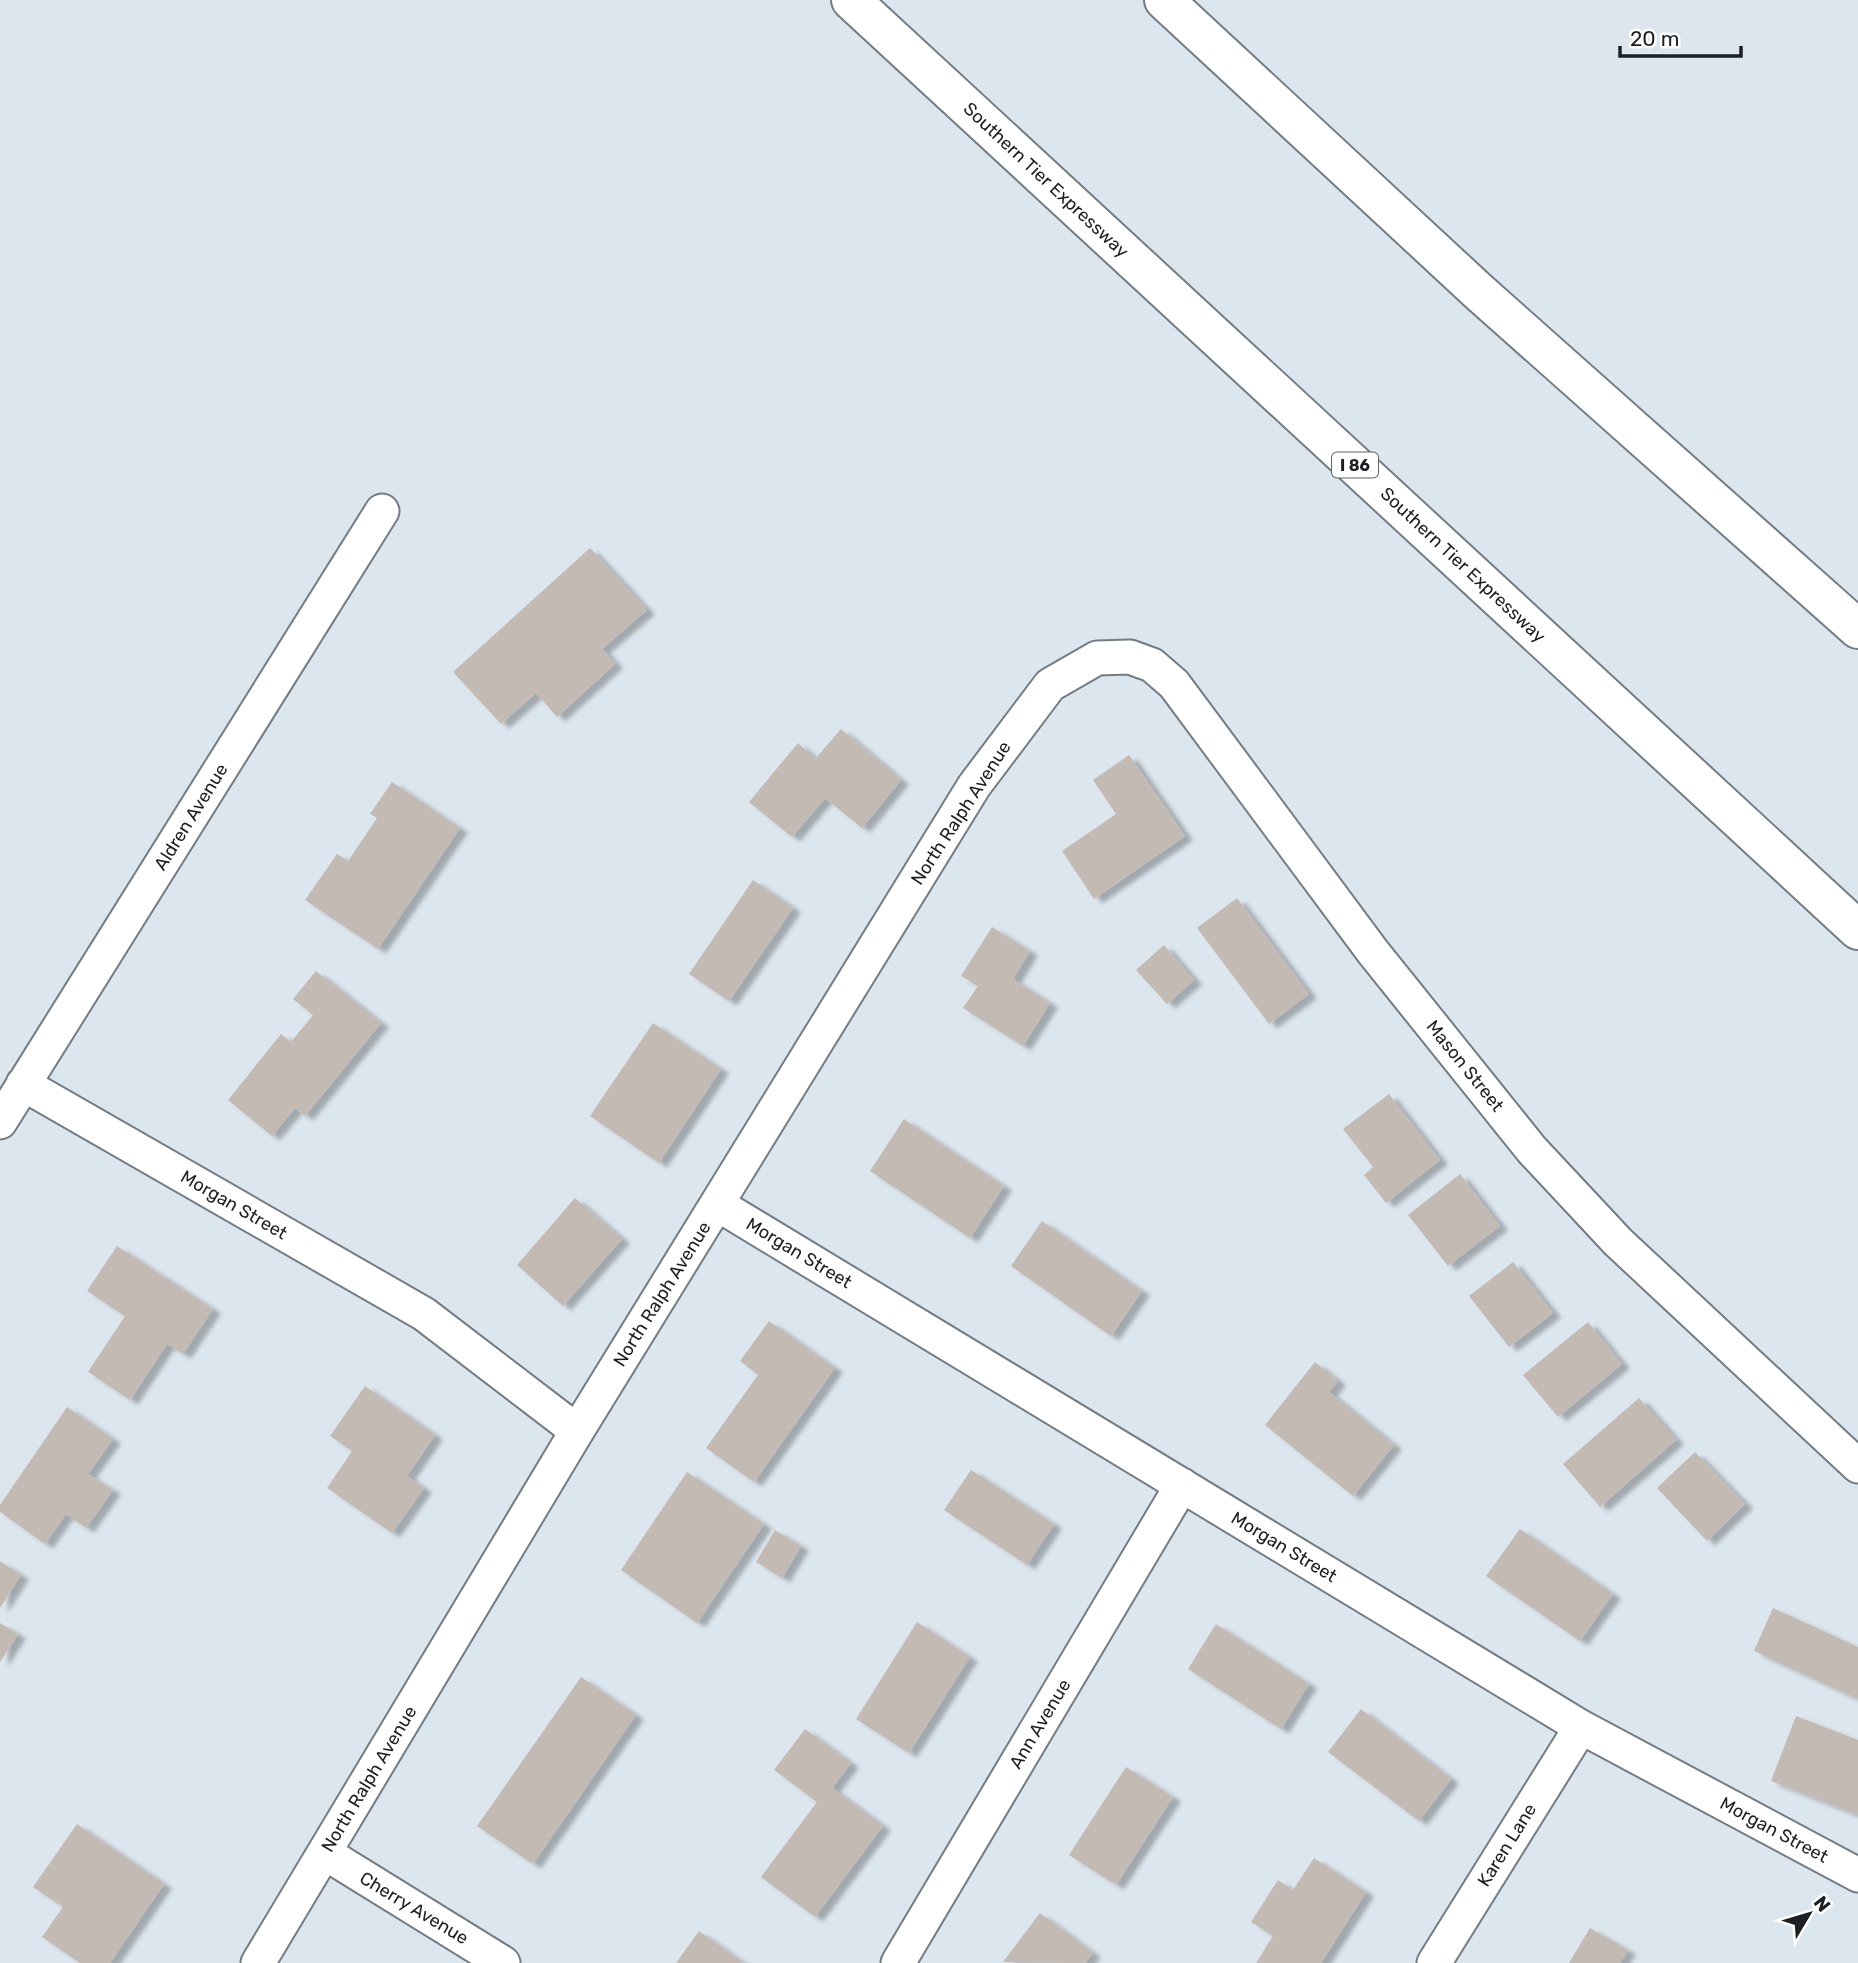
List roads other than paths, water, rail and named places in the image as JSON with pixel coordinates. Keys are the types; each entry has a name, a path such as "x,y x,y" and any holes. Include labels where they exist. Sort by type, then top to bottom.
{"highway":[{"name":"Southern Tier Expressway","path":"851,0 1858,930"},
{"path":"1164,0 1479,292 1858,629"}],"street":[{"name":"Aldren Avenue","path":"0,1122 382,511"},
{"name":"North Ralph Avenue","path":"258,1963 577,1431 974,786 1050,685 1101,657"},
{"name":"Mason Street","path":"1101,657 1130,657 1152,665 1174,684 1373,952 1532,1150 1618,1242 1858,1466"},
{"name":"Morgan Street","path":"23,1084 424,1314 577,1431"},
{"name":"Morgan Street","path":"717,1204 1581,1727 1858,1875"},
{"name":"Ann Avenue","path":"898,1963 1182,1485"},
{"name":"Karen Lane","path":"1434,1963 1581,1727"},
{"name":"Cherry Avenue","path":"324,1853 503,1963"}]}
